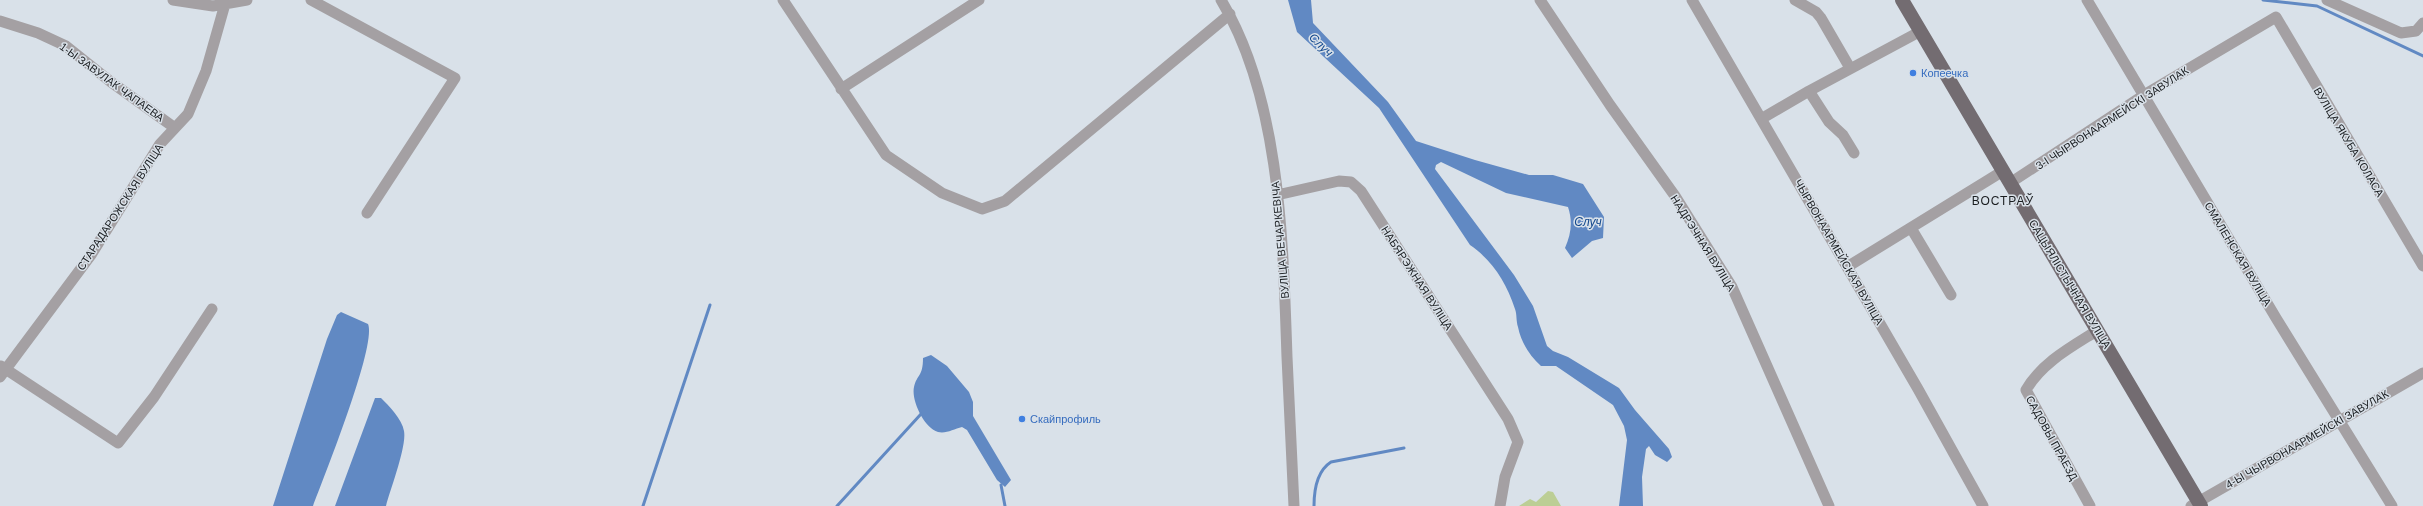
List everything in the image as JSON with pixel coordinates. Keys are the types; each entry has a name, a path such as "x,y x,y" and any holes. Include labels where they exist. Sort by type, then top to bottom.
{"main road":[{"name":"САЦЫЯЛІСТЫЧНАЯ ВУЛІЦА","path":"1902,0 1919,32 2098,330 2196,505"}],"street":[{"path":"172,0 214,6 247,0"},
{"path":"311,0 455,78 367,213"},
{"path":"783,0 886,155 942,193 982,209 1005,201 1230,14"},
{"path":"841,89 979,0"},
{"name":"ВУЛІЦА ВЕЧАРКЕВІЧА","path":"1221,0 1230,14 1245,47 1264,114 1273,157 1285,297 1294,506"},
{"name":"НАДРЭЧНАЯ ВУЛІЦА","path":"1540,0 1610,105 1675,196 1732,287 1829,506"},
{"name":"ЧЫРВОНААРМЕЙСКАЯ ВУЛІЦА","path":"1692,0 1918,389 1983,506"},
{"path":"1795,0 1816,12 1821,18 1850,68"},
{"name":"СМАЛЕНСКАЯ ВУЛІЦА","path":"2087,0 2276,318 2340,419 2392,506"},
{"path":"2327,0 2401,32 2421,30"},
{"name":"СТАРАДАРОЖСКАЯ ВУЛІЦА","path":"2,371 91,255 160,144 188,114 206,71 225,4"},
{"name":"3-І ЧЫРВОНААРМЕЙСКІ ЗАВУЛАК","path":"2010,183 2144,95 2276,17"},
{"name":"ВУЛІЦА ЯКУБА КОЛАСА","path":"2276,17 2423,266"},
{"name":"1-Ы ЗАВУЛАК ЧАПАЕВА","path":"1,24 38,33 66,46 111,82 175,128"},
{"path":"1762,119 1850,68 1919,32"},
{"path":"1809,91 1829,122 1843,135 1854,153"},
{"path":"1847,267 2003,171"},
{"name":"НАБЯРЭЖНАЯ ВУЛІЦА","path":"1277,195 1339,181 1352,182 1361,191 1508,419 1518,442 1505,477 1500,506"},
{"path":"1911,228 1951,296"},
{"path":"2,371 118,443 154,397 212,310"},
{"name":"САДОВЫ ПРАЕЗД","path":"2090,506 2026,390 2031,381 2057,356 2098,330"},
{"name":"4-Ы ЧЫРВОНААРМЕЙСКІ ЗАВУЛАК","path":"2196,505 2340,419 2423,372"}],"green space":[{"path":"1548,491 1553,492 1561,506 1519,506 1530,499 1536,502"}],"water":[{"name":"Случ","path":"1288,0 1311,0 1313,23 1388,102 1416,141 1529,175 1553,175 1583,184 1604,217 1603,238 1592,241 1572,258 1565,248 1571,228 1568,207 1506,193 1441,162 1436,165 1435,169 1514,275 1533,306 1547,346 1553,351 1568,357 1619,388 1635,410 1669,449 1672,457 1667,462 1655,455 1649,446 1646,449 1642,477 1643,506 1619,506 1627,440 1624,426 1613,405 1556,366 1541,366 1533,357 1521,338 1517,325 1515,309 1498,273 1478,251 1470,245 1379,108 1297,32"},
{"path":"341,312 368,324 369,337 365,357 338,441 313,506 273,506 327,339 337,315"},
{"path":"931,355 947,366 969,392 973,402 973,416 1011,480 1005,487 997,480 967,430 962,427 947,432 938,432 928,425 923,419 915,399 914,387 922,369 923,358"},
{"path":"375,398 381,398 391,409 401,422 404,431 401,457 386,506 335,506"}],"waterway":[{"path":"2263,0 2317,6 2423,56"},
{"path":"643,506 710,305"},
{"path":"837,506 921,414"},
{"path":"1314,506 1317,481 1322,470 1331,462 1404,448"},
{"path":"1001,485 1005,506"}],"place":[{"name":"Копеечка","path":"1913,73"},
{"name":"Скайпрофиль","path":"1022,419"}],"district":[{"name":"ВОСТРАЎ","path":"2003,201"}]}
